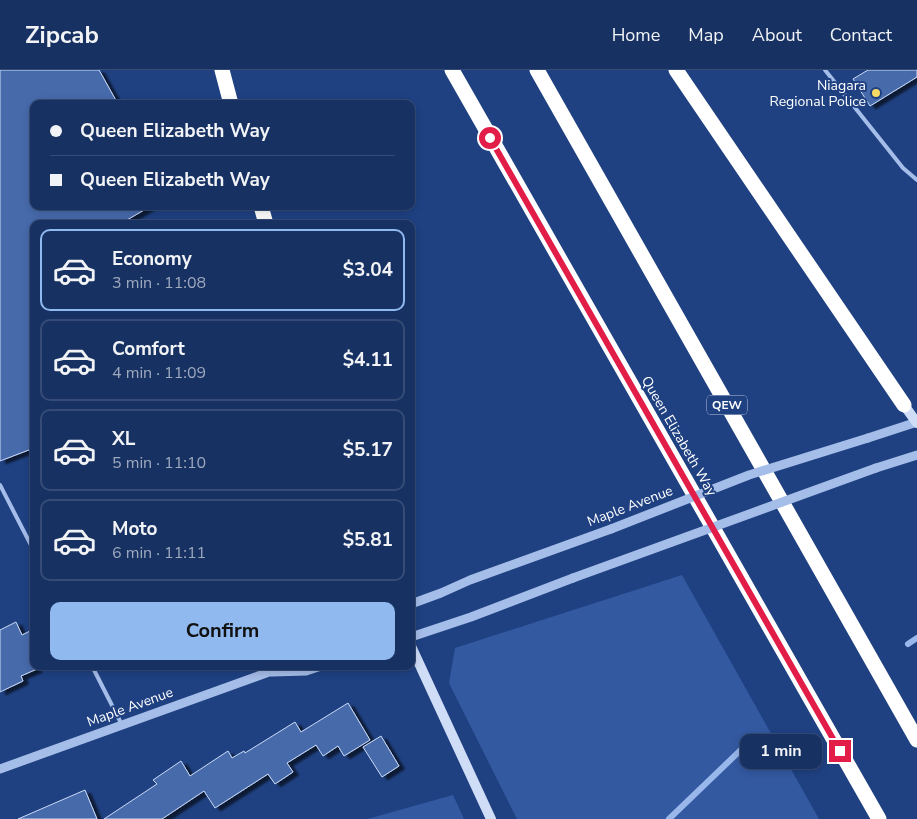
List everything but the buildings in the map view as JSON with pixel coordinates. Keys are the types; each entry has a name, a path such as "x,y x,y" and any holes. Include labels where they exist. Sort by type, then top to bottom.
{"highway":[{"path":"222,70 230,100"},
{"name":"Queen Elizabeth Way","path":"452,70 878,819"},
{"name":"QEW","path":"537,70 917,740"},
{"path":"676,70 904,405"}],"main road":[{"path":"904,405 917,422"},
{"path":"415,655 491,819"}],"street":[{"name":"Maple Avenue","path":"415,603 749,475 917,422"},
{"path":"415,637 876,468 917,456"},
{"name":"Maple Avenue","path":"0,769 273,670"},
{"name":"Maple Avenue","path":"269,672 309,670"}],"lane":[{"path":"825,70 903,168 917,180"},
{"path":"0,485 30,543"},
{"path":"94,670 122,725"}],"shaded area":[{"path":"682,575 819,819 517,819 449,683 455,648"},
{"path":"453,795 464,819 367,819 371,818"}],"waterway":[{"path":"908,644 917,638"},
{"path":"669,819 748,743"}],"place":[{"name":"Niagara Regional Police","path":"876,93"}],"route":[{"path":"490,138 840,751"}]}
